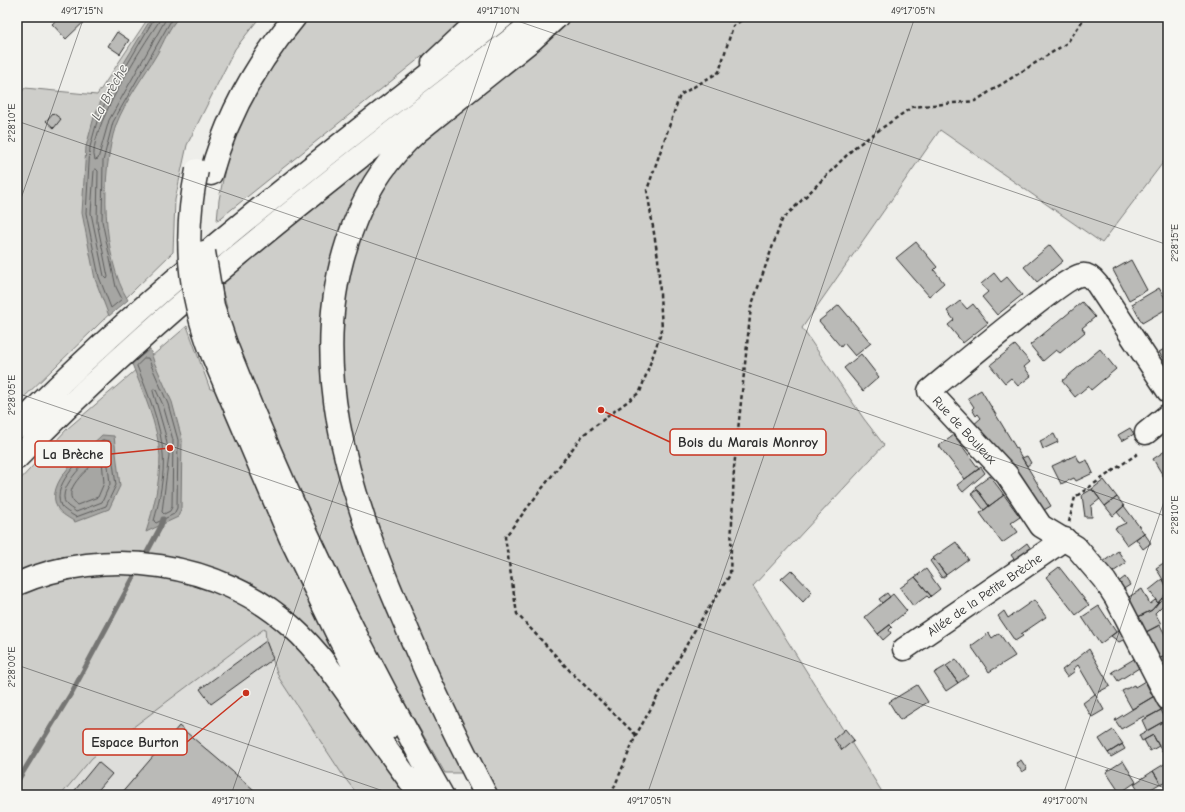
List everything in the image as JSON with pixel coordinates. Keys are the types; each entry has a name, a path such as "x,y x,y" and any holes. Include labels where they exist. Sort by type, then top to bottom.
{"main road":[{"path":"278,17 250,56 222,104 209,135 204,172 204,253 220,350 270,495 353,666 423,795"},
{"path":"204,172 241,95 261,62 295,17"},
{"path":"398,99 449,46 482,17"},
{"path":"17,427 100,344 151,299 272,198 503,17"},
{"path":"17,458 116,360 160,320 324,185 540,17"},
{"path":"486,795 422,663 389,586 361,511 344,454 336,411 331,351 333,304 351,230 370,188 383,167 403,144 532,40 557,17"},
{"name":"Rue de Bouleux","path":"1168,391 1097,284 1088,276 1082,274 1071,279 1035,306 929,391 1007,475 1041,526 1065,539 1082,553 1116,598 1168,699"},
{"path":"220,350 341,607 394,709 442,795"},
{"path":"1144,442 1168,415"},
{"name":"Allée de la Petite Brèche","path":"904,650 1065,539"},
{"path":"17,584 36,576 62,569 112,563 145,564 176,568 211,580 255,600 292,627 328,667 420,795"}],"path":[{"path":"636,735 571,672 516,614 505,538 583,435 640,392 662,330 658,258 647,190 680,94 719,72 733,26 746,17"},
{"path":"611,795 636,735 696,628 730,575 734,468 751,307 782,220 854,147 912,107 975,101 1067,43 1085,17"},
{"path":"1065,539 1075,498 1144,442"}],"shaded area":[{"path":"149,17 260,17 235,49 187,145 175,200 173,252 17,404 17,97 25,88 97,95"},
{"path":"307,17 471,17 217,221 219,200 233,127 264,70"},
{"path":"573,17 1168,17 1168,156 1102,243 940,130 802,328 864,419 884,445 753,586 884,795 496,795 403,601 350,451 338,350 345,295 362,223 408,148"},
{"path":"369,162 373,167 344,229 334,444 467,773 445,773 386,670 246,381 220,281"},
{"path":"187,326 210,389 220,389 357,690 326,675 383,760 404,795 358,795 344,777 279,678 266,641 265,628 92,758 61,795 17,795 17,483 67,429"},
{"path":"265,628 387,795 61,795 91,758"}],"water":[{"name":"La Brèche","path":"152,17 179,17 169,30 157,54 124,107 116,125 111,144 107,166 106,214 113,262 119,282 128,300 109,316 95,279 82,213 86,147 94,117 102,99"},
{"path":"150,349 154,362 172,402 182,439 181,509 178,517 146,532 152,514 159,475 159,444 145,397 132,364"},
{"path":"102,435 114,436 120,486 109,509 75,522 59,511 55,499 56,489 68,468"}],"building":[{"path":"60,17 89,17 66,39 52,24"},
{"path":"117,32 129,40 120,54 108,46"},
{"path":"53,113 61,119 54,128 46,121"},
{"path":"916,242 937,267 934,270 944,283 929,296 896,258"},
{"path":"1050,245 1063,261 1037,282 1024,267"},
{"path":"1131,260 1147,290 1129,300 1113,270"},
{"path":"994,273 1001,282 1007,277 1022,295 997,315 982,297 988,292 981,284"},
{"path":"1159,288 1168,303 1168,308 1142,323 1132,304"},
{"path":"960,301 967,309 973,304 988,323 963,343 948,325 954,320 947,311"},
{"path":"1082,302 1095,317 1082,328 1085,332 1060,353 1056,350 1043,361 1030,345"},
{"path":"839,305 871,343 855,356 844,343 841,347 819,321"},
{"path":"1015,345 1030,362 1024,367 1031,376 1018,386 1011,378 1005,383 990,365"},
{"path":"1168,347 1168,368 1159,352"},
{"path":"1100,349 1116,369 1091,390 1088,386 1075,397 1062,381"},
{"path":"861,354 879,377 863,391 844,368"},
{"path":"981,390 1051,506 1037,514 972,426 981,418 978,414 976,416 972,409 974,407 968,398"},
{"path":"1130,428 1134,434 1122,441 1118,435"},
{"path":"1054,434 1058,442 1043,449 1040,441"},
{"path":"954,435 979,469 965,479 939,446"},
{"path":"1168,449 1168,484 1153,459"},
{"path":"1076,455 1080,463 1087,460 1093,473 1076,481 1074,478 1061,484 1052,466"},
{"path":"1027,456 1031,463 1027,466 1022,458"},
{"path":"981,467 985,473 963,492 957,485"},
{"path":"990,476 1004,495 989,506 975,487"},
{"path":"1104,480 1117,497 1105,506 1092,489"},
{"path":"977,489 989,506 984,510 971,493"},
{"path":"1092,489 1100,499 1091,506 1092,517 1085,517 1082,495"},
{"path":"1004,495 1020,517 1011,523 1018,532 1002,543 980,513"},
{"path":"1117,497 1124,506 1113,516 1105,506"},
{"path":"1124,506 1144,533 1127,545 1115,528 1126,523 1117,512"},
{"path":"1144,533 1151,543 1143,549 1136,539"},
{"path":"956,542 968,559 946,575 933,558"},
{"path":"1027,543 1033,552 1017,563 1011,555"},
{"path":"1118,551 1126,563 1110,574 1103,562"},
{"path":"933,558 946,575 942,578 930,561"},
{"path":"1165,562 1168,565 1168,588 1156,568"},
{"path":"1059,567 1089,605 1076,615 1046,577"},
{"path":"926,569 940,589 931,596 915,577"},
{"path":"791,570 812,592 803,602 781,579"},
{"path":"915,577 931,596 929,598 927,596 913,606 900,588"},
{"path":"1125,577 1130,585 1122,590 1117,583"},
{"path":"1163,579 1168,591 1158,603 1149,590"},
{"path":"1142,589 1150,604 1155,600 1158,603 1152,610 1138,617 1127,598"},
{"path":"887,593 890,597 882,603 879,599"},
{"path":"893,594 907,611 878,634 865,617"},
{"path":"1162,598 1165,601 1164,604 1155,613 1161,624 1146,632 1138,617 1152,610"},
{"path":"1034,600 1046,617 1021,634 1023,636 1015,641 998,616 1004,611 1008,618"},
{"path":"1099,606 1116,632 1100,644 1082,617"},
{"path":"890,625 892,627 889,630 891,633 883,640 878,634"},
{"path":"1160,625 1168,640 1168,654 1159,659 1146,632"},
{"path":"1122,628 1127,638 1119,642 1111,636"},
{"path":"989,633 992,638 999,633 1015,656 989,672 971,646"},
{"path":"266,641 273,659 211,704 200,689"},
{"path":"1089,649 1110,686 1095,694 1078,665 1073,669 1075,671 1067,677 1062,670"},
{"path":"1168,654 1168,677 1159,659"},
{"path":"956,659 968,676 958,683 946,666"},
{"path":"1134,659 1139,668 1118,681 1112,672"},
{"path":"946,666 958,683 946,691 934,673"},
{"path":"1145,681 1153,697 1132,709 1122,691 1134,685 1135,687"},
{"path":"917,685 928,702 900,720 889,702"},
{"path":"1095,694 1104,710 1092,717 1083,703"},
{"path":"1154,696 1161,710 1145,719 1144,716 1121,729 1115,720"},
{"path":"1161,710 1166,720 1147,731 1142,720"},
{"path":"1166,720 1168,724 1168,748 1162,752 1153,735 1142,741 1139,735"},
{"path":"179,726 260,795 120,795"},
{"path":"845,729 854,740 842,750 834,739"},
{"path":"1113,730 1123,744 1108,753 1099,739"},
{"path":"1153,735 1159,746 1150,751 1144,740"},
{"path":"1122,744 1125,749 1111,757 1108,753"},
{"path":"1021,760 1027,769 1022,772 1016,763"},
{"path":"1123,761 1136,782 1120,793 1106,772"},
{"path":"98,762 112,774 94,795 71,795"},
{"path":"1166,763 1168,766 1168,780 1161,784 1153,771"},
{"path":"1153,771 1161,783 1141,795 1134,784"}],"waterway":[{"name":"La Brèche","path":"144,558 161,526 163,519"},
{"name":"La Brèche","path":"17,782 72,692 138,569"}],"place":[{"name":"Bois du Marais Monroy","path":"601,410"},
{"name":"La Brèche","path":"170,448"},
{"name":"Espace Burton","path":"246,693"}]}
